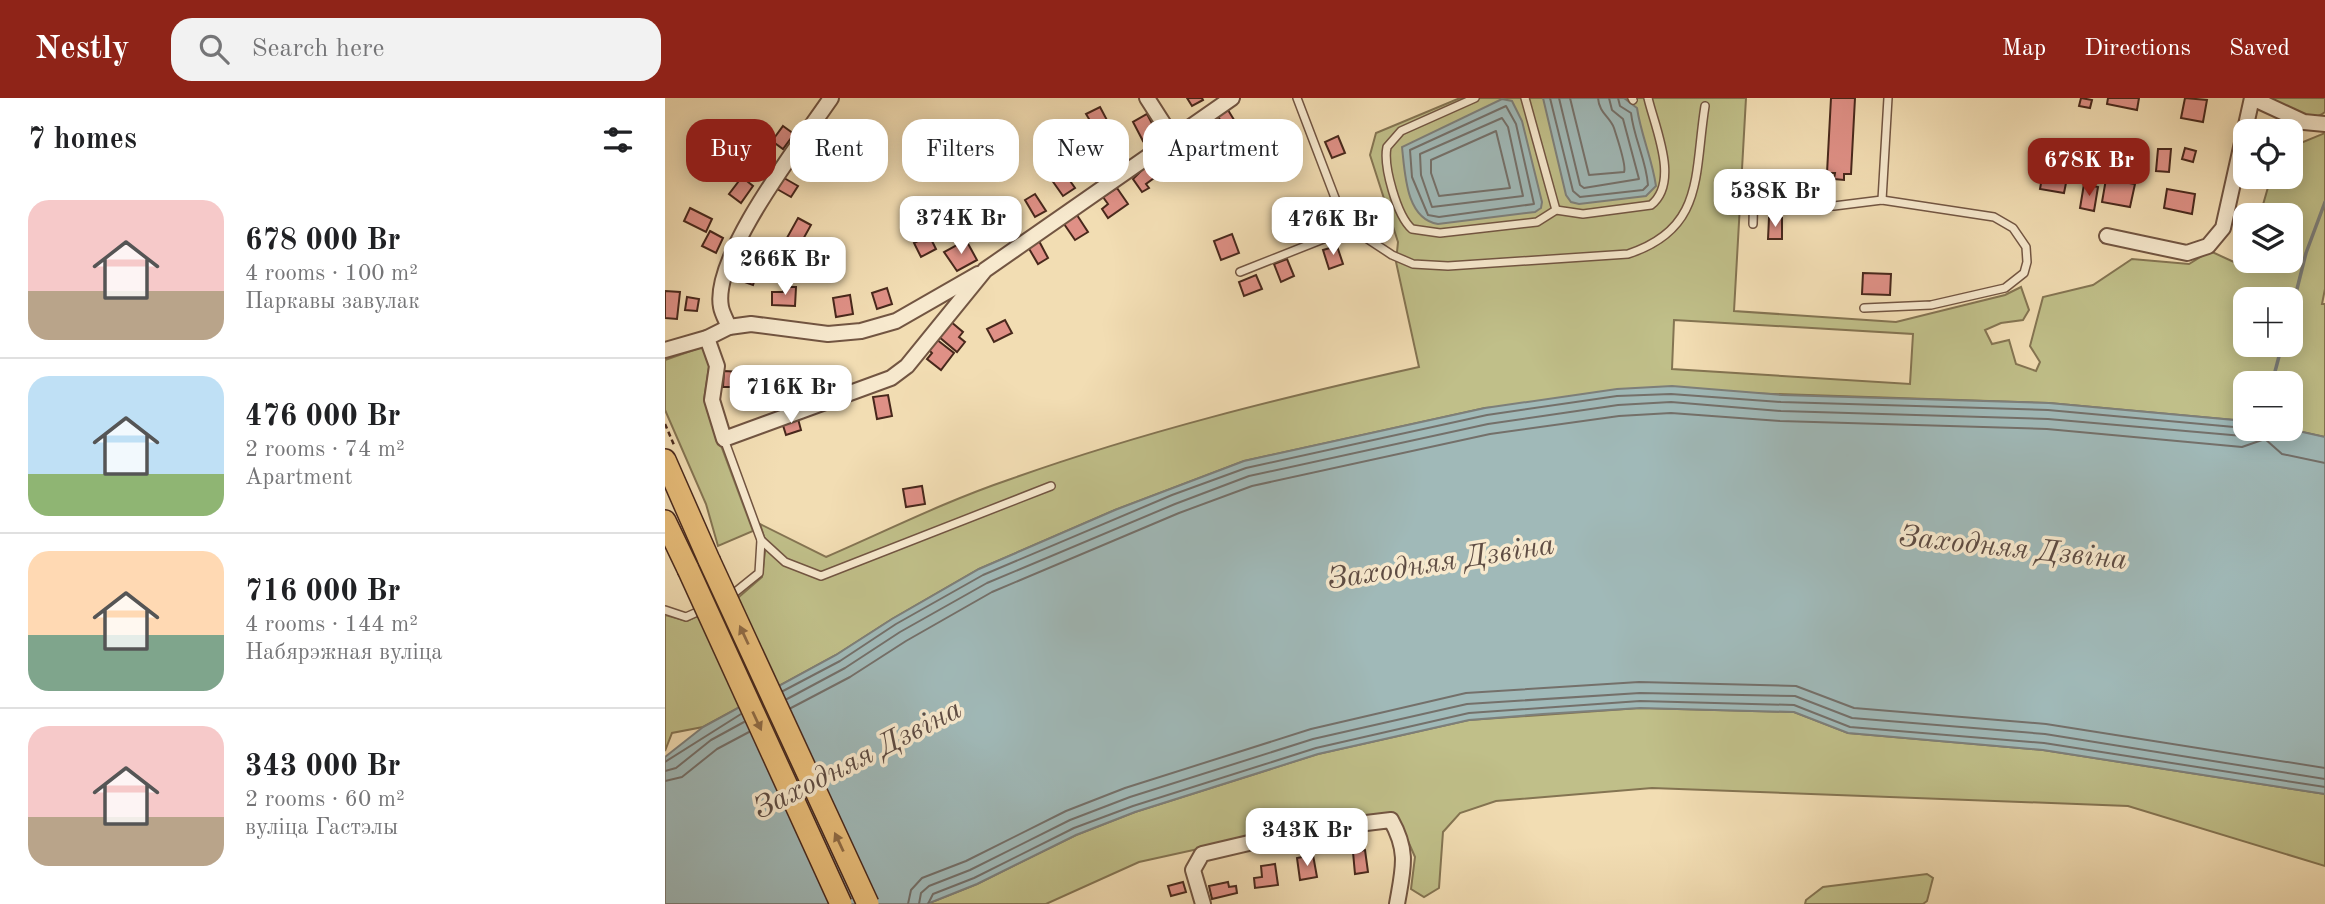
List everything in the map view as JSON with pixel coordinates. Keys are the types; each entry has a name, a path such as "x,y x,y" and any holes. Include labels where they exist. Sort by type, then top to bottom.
{"main road":[{"path":"665,460 868,904"},
{"path":"665,521 841,904"}],"street":[{"path":"729,327 721,307 720,294 739,237 831,98"},
{"path":"1147,98 1160,119"},
{"path":"1200,119 1232,98"},
{"path":"2107,236 2187,253 2208,246 2223,228 2252,98 2304,122 2325,124"},
{"path":"665,350 707,338 729,327 751,324 828,334 861,331 895,321 985,270 1143,158"},
{"path":"707,338 716,366 712,400 724,439 891,378 907,366 985,270"},
{"path":"1203,904 1193,870 1202,854 1300,831 1391,820 1402,839 1405,860 1397,904"}],"lane":[{"path":"1297,98 1345,224 1392,255 1413,264 1448,266 1628,254 1649,247 1669,235 1683,220 1690,200 1705,106"},
{"path":"1475,98 1401,131 1387,147 1386,167 1407,225 1420,232 1440,233 1537,222 1556,210 1583,214 1642,208 1659,198 1665,180 1648,98"},
{"path":"1525,98 1556,210"},
{"path":"1882,200 1888,98"},
{"path":"1753,224 1754,186"},
{"path":"1753,205 1834,206 1882,200 2005,222 2021,236 2027,262 2024,273 2005,288 1931,306 1864,308"},
{"path":"1240,272 1336,234 1345,224"},
{"path":"723,600 736,594 759,573 761,540 724,439"},
{"path":"761,540 785,562 821,576 1051,486"},
{"path":"665,610 686,617 711,606"}],"shaded area":[{"path":"1460,98 1746,98 1734,311 1896,322 2005,295 2021,287 2029,310 2023,320 2001,323 1985,330 1992,344 2009,340 2016,364 2036,371 2040,362 2030,346 2043,297 2093,285 2132,259 2189,264 2210,251 2233,262 2233,273 2303,273 2303,203 2263,203 2268,189 2303,189 2303,142 2325,133 2325,289 2322,304 2325,304 2325,437 2303,432 2303,371 2233,371 2233,420 2049,403 1744,393 1485,408 1244,461 1115,510 979,569 836,655 703,727 672,733 665,751 665,615 687,621 739,597 762,577 766,543 760,524 826,557 962,497 1109,446 1212,417 1419,367 1396,262 1398,242 1370,155 1376,133","holes":["1674,320 1913,334 1910,384 1672,369"]},
{"path":"2263,98 2325,98 2325,112 2318,116 2302,116"},
{"path":"702,347 710,360 704,400 753,531 718,546 706,504 665,410 665,360"},
{"path":"1640,708 1794,712 1848,733 2043,750 2325,794 2325,866 2128,806 1652,788 1496,801 1460,813 1443,832 1439,888 1424,897 1411,889 1415,857 1398,818 1353,815 1139,862 1046,904 927,904 977,884 1076,835 1135,812 1318,754 1469,720"},
{"path":"1927,874 1933,878 1927,901 1923,904 1805,904 1806,900 1823,887"}],"water":[{"path":"1543,98 1624,98 1637,108 1656,186 1646,196 1579,204 1571,202 1566,195"},
{"path":"1502,99 1512,101 1522,121 1542,202 1541,208 1535,212 1438,224 1427,220 1419,214 1409,194 1402,147"},
{"name":"Заходняя Дзвіна","path":"1672,386 1782,395 2049,403 2233,420 2233,441 2303,441 2303,432 2325,437 2325,794 2043,750 1848,733 1794,712 1640,708 1543,714 1469,720 1318,754 1135,812 1076,835 977,884 927,904 665,904 665,757 703,727 836,655 979,569 1115,510 1244,461 1485,408 1617,389"}],"building":[{"path":"1187,98 1202,98 1203,100 1192,106"},
{"path":"1831,98 1855,98 1851,174 1844,174 1844,180 1834,179 1835,173 1827,173"},
{"path":"2081,98 2092,100 2090,108 2079,106"},
{"path":"2108,98 2139,98 2137,110 2107,104"},
{"path":"2185,98 2207,100 2203,122 2181,118"},
{"path":"1100,107 1106,119 1089,119 1086,114"},
{"path":"1228,110 1234,119 1220,119 1218,116"},
{"path":"1147,114 1150,119 1143,119 1143,141 1133,122"},
{"path":"783,126 790,131 790,139 783,149 776,144 776,136"},
{"path":"1338,136 1345,153 1332,158 1325,142"},
{"path":"2185,148 2196,151 2193,162 2182,159"},
{"path":"2158,149 2171,149 2169,172 2156,171"},
{"path":"2129,152 2147,156 2145,167 2127,163"},
{"path":"1143,169 1143,182 1149,182 1146,184 1149,188 1142,192 1133,179"},
{"path":"2043,172 2067,178 2064,193 2040,189"},
{"path":"784,178 798,186 791,197 777,189"},
{"path":"2106,179 2135,184 2130,207 2102,202"},
{"path":"738,182 748,182 753,186 741,203 729,194"},
{"path":"1053,182 1071,182 1075,188 1063,196"},
{"path":"2084,184 2098,187 2094,211 2080,208"},
{"path":"1117,188 1128,204 1108,218 1102,209 1108,204 1103,197"},
{"path":"2167,189 2195,194 2192,214 2164,208"},
{"path":"1035,194 1046,211 1035,217 1025,200"},
{"path":"1298,199 1306,214 1296,219 1289,204"},
{"path":"690,208 712,219 706,232 684,221"},
{"path":"1075,212 1088,232 1075,240 1062,221"},
{"path":"1006,213 1017,230 1008,237 996,219"},
{"path":"798,218 811,225 796,252 783,245"},
{"path":"1769,218 1782,218 1782,239 1768,239"},
{"path":"710,231 723,238 716,253 702,246"},
{"path":"1232,234 1239,253 1221,260 1214,241"},
{"path":"929,235 936,249 921,257 914,243"},
{"path":"966,240 977,260 957,271 944,252"},
{"path":"1039,241 1048,258 1038,264 1028,247"},
{"path":"745,245 764,252 753,285 733,278"},
{"path":"1337,246 1343,264 1329,269 1323,250"},
{"path":"1287,259 1294,276 1281,282 1274,264"},
{"path":"1863,273 1891,274 1890,295 1862,294"},
{"path":"1256,275 1262,289 1244,296 1239,282"},
{"path":"784,287 796,287 795,306 772,305 772,292 783,292"},
{"path":"887,288 892,304 877,309 872,293"},
{"path":"665,291 680,292 677,319 665,318"},
{"path":"850,295 853,314 836,317 833,298"},
{"path":"687,297 699,299 697,311 685,310"},
{"path":"1005,320 1012,333 994,342 987,329"},
{"path":"950,321 963,332 959,337 965,342 957,352 938,336"},
{"path":"936,339 954,353 941,370 927,359 932,353 928,349"},
{"path":"724,371 742,372 741,387 723,387"},
{"path":"888,395 892,416 877,419 873,397"},
{"path":"797,415 801,430 786,435 781,419"},
{"path":"922,486 925,504 906,507 903,489"},
{"path":"1365,850 1368,872 1355,874 1353,852"},
{"path":"1313,855 1317,877 1300,880 1297,858"},
{"path":"1275,864 1278,885 1255,888 1254,878 1262,877 1261,866"},
{"path":"1183,882 1186,892 1171,896 1168,886"},
{"path":"1228,882 1229,887 1236,886 1237,893 1212,899 1209,886"}],"waterway":[{"path":"2298,287 2306,253 2325,202"},
{"path":"2275,371 2279,357"}]}
